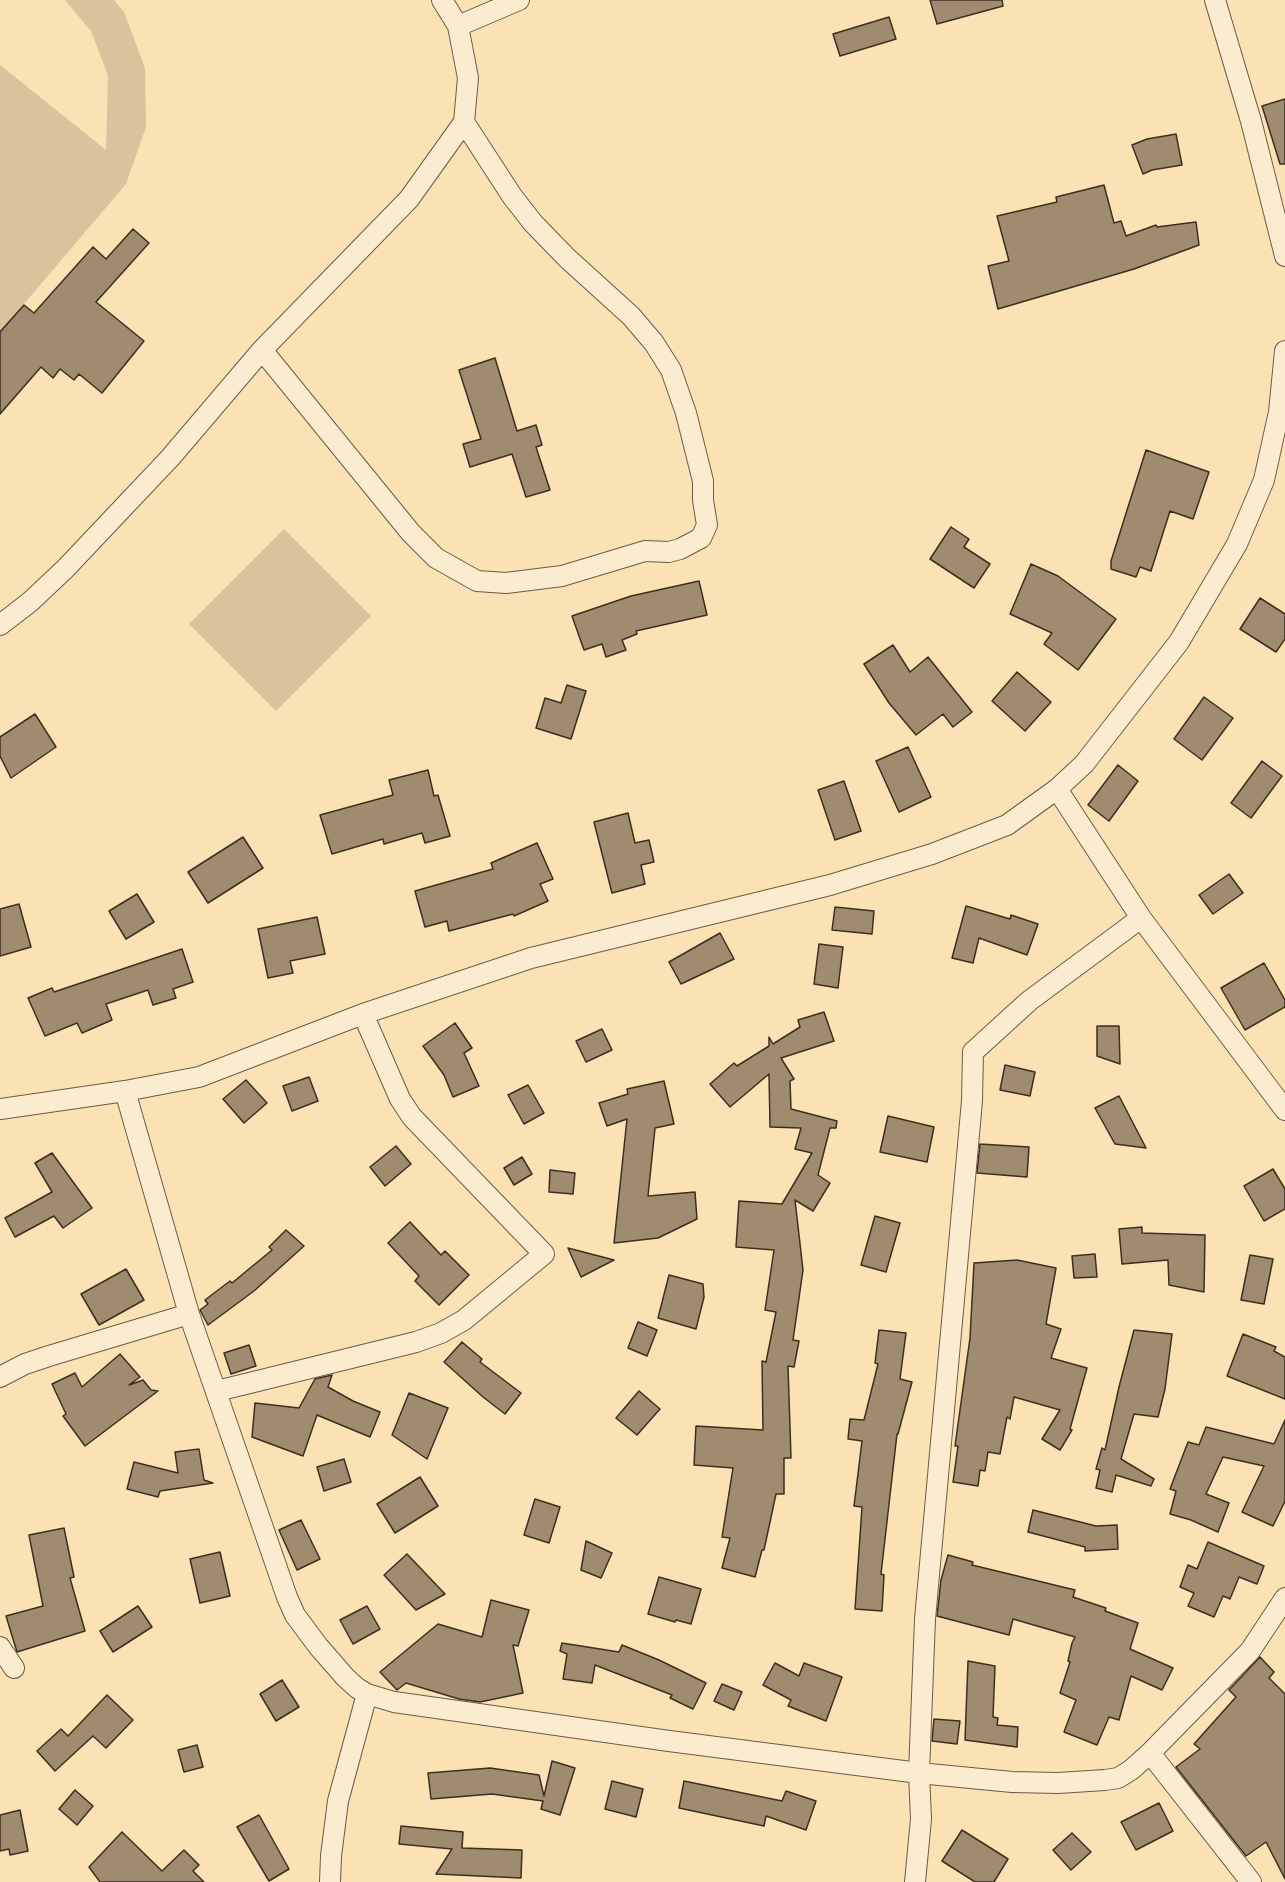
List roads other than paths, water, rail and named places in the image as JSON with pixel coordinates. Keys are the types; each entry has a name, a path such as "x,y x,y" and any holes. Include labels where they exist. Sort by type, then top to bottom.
{"street":[{"path":"0,625 30,602 65,569 170,458 262,350 409,199 464,122 468,78 458,26 442,0"},
{"path":"458,26 519,0"},
{"path":"1215,0 1251,121 1285,256"},
{"path":"262,350 411,533 436,558 477,581 506,583 562,576 645,551 669,552 701,538 707,525 703,481 686,413 671,370 654,343 631,316 567,258 533,223 512,196 464,122"},
{"path":"0,1109 125,1091 199,1077 363,1014 531,958 830,885 932,854 1007,825 1057,789 1084,764 1179,642 1237,544 1264,480 1279,412 1285,351"},
{"path":"1057,789 1141,918 1285,1110"},
{"path":"915,1882 921,1820 919,1773 925,1619 972,1101 973,1052 1029,1001 1141,918"},
{"path":"217,1391 416,1342 441,1333 465,1320 544,1254 412,1117 400,1099 363,1014"},
{"path":"125,1091 189,1314 287,1597 295,1615 318,1646 345,1677 368,1694 394,1702 669,1742 919,1773 1012,1782 1059,1783 1106,1780 1118,1778 1150,1753 1250,1651 1285,1598"},
{"path":"0,1377 49,1356 189,1314"},
{"path":"1272,1618 1285,1633"},
{"path":"0,1647 14,1668"},
{"path":"330,1882 338,1801 368,1694"},
{"path":"1150,1753 1251,1882"}]}
